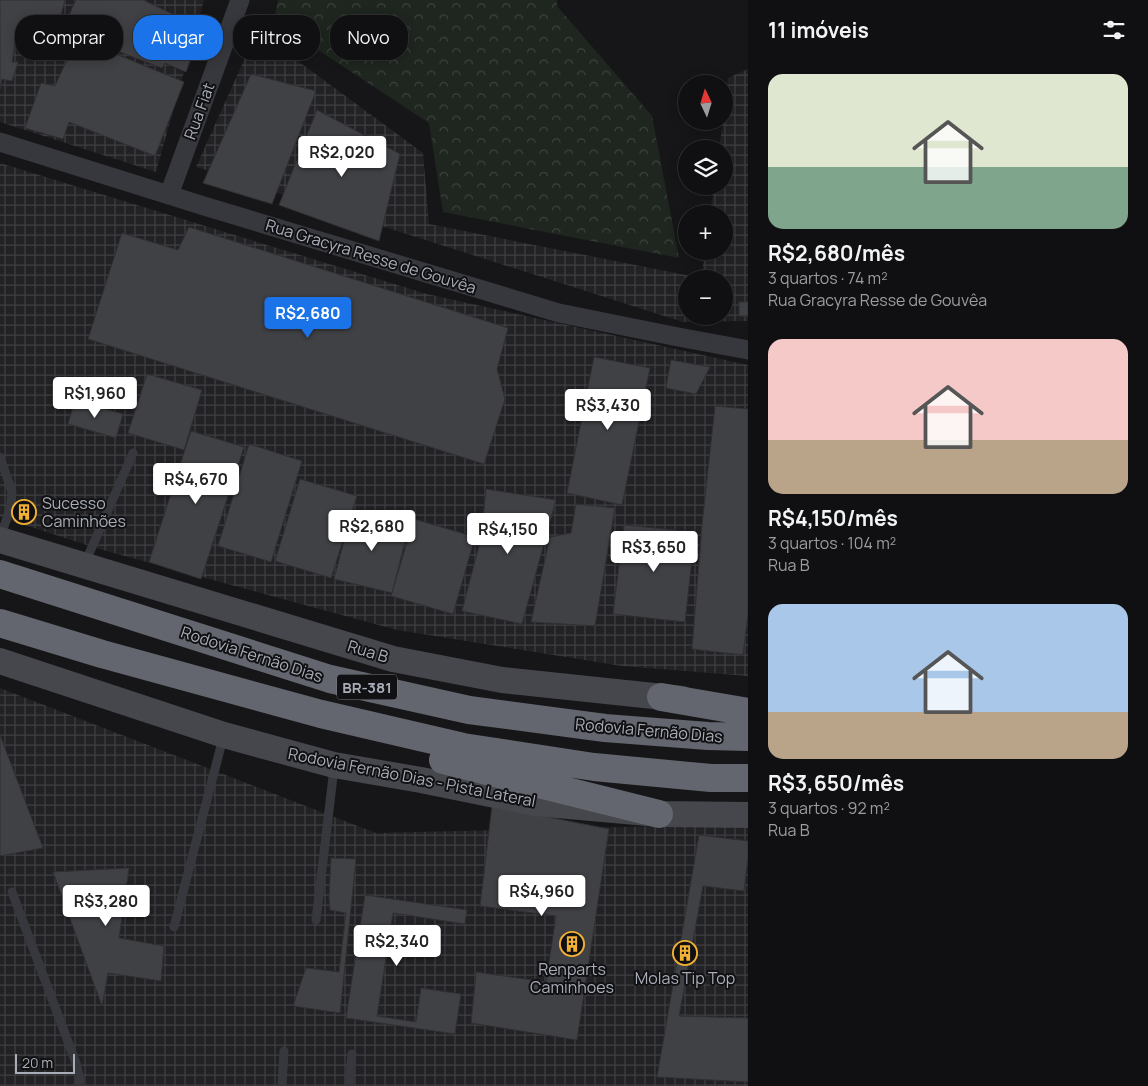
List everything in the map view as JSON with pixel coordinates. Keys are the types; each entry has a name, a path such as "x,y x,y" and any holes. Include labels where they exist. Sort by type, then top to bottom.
{"highway":[{"name":"Rodovia Fernão Dias","path":"0,574 330,679 460,708 605,728 708,736 748,737"},
{"name":"BR-381","path":"0,623 102,654 321,714 463,747 575,765 711,778 748,778"},
{"path":"660,697 748,712"},
{"name":"BR-381","path":"321,714 384,745 659,814"}],"street":[{"name":"Rua Fiat","path":"169,195 240,0"},
{"name":"Rua Gracyra Resse de Gouvêa","path":"0,142 169,195 559,312 748,350"},
{"name":"Rua B","path":"0,539 393,659 502,680 660,697 748,704"},
{"name":"Rodovia Fernão Dias - Pista Lateral","path":"0,661 224,736 334,765 535,803 659,814 748,815"}],"lane":[{"path":"84,566 133,453"},
{"path":"0,457 12,492 10,509 0,539"},
{"path":"174,927 224,736"},
{"path":"316,920 334,765"},
{"path":"12,892 76,1063 80,1080 78,1086"},
{"path":"282,1086 284,1051"},
{"path":"349,1086 352,1054"}],"shaded area":[{"path":"0,0 204,0 200,15 133,15 133,60 187,60 156,172 0,122"},
{"path":"244,60 296,60 423,153 429,224 678,273 678,320 196,167"},
{"path":"748,69 748,321 733,321 733,270 702,270 704,260 733,260 733,205 711,205 713,195 733,195 733,140 720,140 722,130 733,130 733,76"},
{"path":"0,163 427,294 748,365 748,676 622,666 397,630 99,549 0,517"},
{"path":"0,688 376,833 748,824 748,1086 0,1086"}],"green space":[{"path":"278,0 557,0 557,6 652,116 678,258 443,212 429,123 333,60 408,60 408,15 330,15 330,58 320,51 320,15 275,15"}],"building":[{"path":"0,0 65,0 61,15 15,15 15,44 12,62 18,62 12,81 2,79 0,89"},
{"path":"76,0 143,0 175,15 133,15 133,57 123,53 123,15 69,15"},
{"path":"123,57 184,82 155,156 69,122 63,139 25,128 41,83 55,86 67,60 123,60"},
{"path":"141,60 190,60 186,72 165,63 162,68"},
{"path":"251,74 316,91 272,204 203,183"},
{"path":"317,110 400,154 379,241 279,205"},
{"path":"189,227 508,328 497,369 505,399 484,464 88,339 122,233 178,250"},
{"path":"739,302 748,302 748,316 739,316"},
{"path":"594,357 650,368 622,505 567,493"},
{"path":"671,360 710,367 696,394 666,388"},
{"path":"147,374 202,390 184,450 128,433"},
{"path":"75,400 123,414 116,438 68,424"},
{"path":"715,406 748,409 748,614 743,655 692,649 702,525"},
{"path":"191,431 244,447 201,579 149,562"},
{"path":"249,444 302,461 271,562 218,546"},
{"path":"300,479 357,496 331,578 275,561"},
{"path":"486,489 556,500 522,624 462,611 481,538"},
{"name":"Sucesso Caminhões","path":"18,502 36,508 31,522 13,517"},
{"path":"576,504 615,508 595,626 531,622 550,537 571,533"},
{"path":"352,511 409,526 392,593 334,579"},
{"path":"414,519 475,537 453,614 391,596"},
{"path":"624,525 695,532 685,622 613,614"},
{"path":"0,735 43,848 0,856"},
{"name":"Renparts Caminhoes","path":"492,806 609,829 577,1040 471,1023 476,972 546,982 556,916 480,906"},
{"name":"Molas Tip Top","path":"699,835 748,841 748,857 744,891 703,886 679,1016 748,1018 748,1082 657,1077"},
{"path":"331,858 356,859 340,1013 293,1006 306,968 339,972 346,913 330,910"},
{"path":"129,868 119,938 164,946 161,981 108,973 102,1006 53,872"},
{"path":"365,895 467,910 465,924 393,913 377,1016 416,1022 421,988 461,994 455,1034 346,1018"}],"place":[{"name":"Sucesso Caminhões","path":"24,512"},
{"name":"Renparts Caminhoes","path":"572,944"},
{"name":"Molas Tip Top","path":"685,953"}]}
